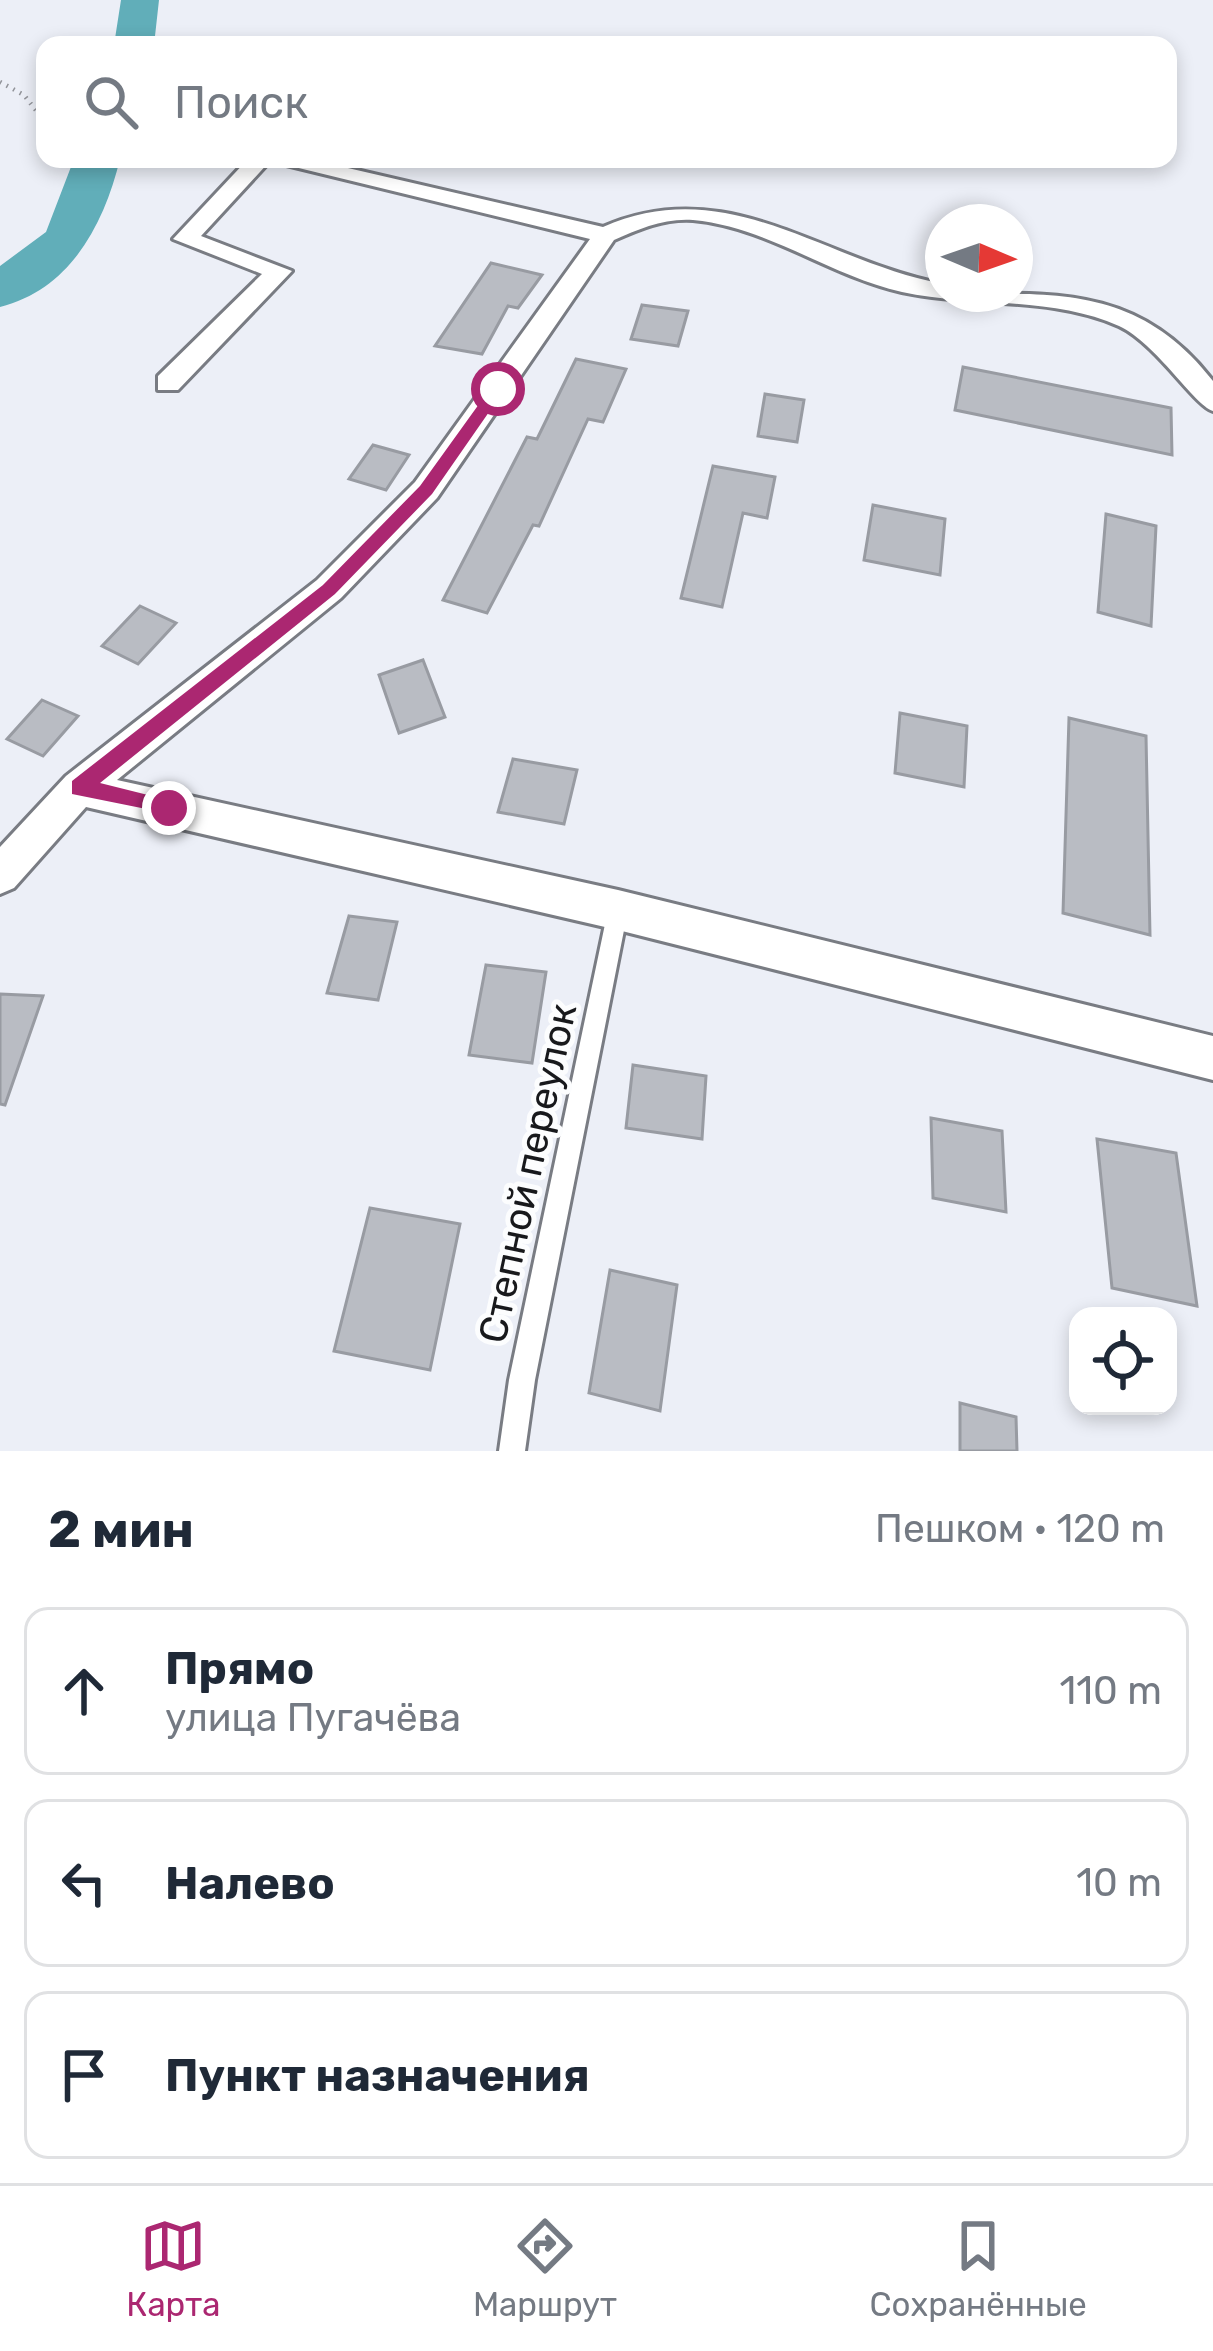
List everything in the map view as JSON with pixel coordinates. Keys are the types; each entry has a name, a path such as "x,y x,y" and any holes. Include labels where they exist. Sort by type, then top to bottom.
{"street":[{"path":"168,383 279,271 185,239 252,168"},
{"path":"318,168 604,235"},
{"path":"0,875 79,788 329,590 426,490 604,235 634,216 683,212 716,217 792,240 912,290 925,291"},
{"path":"1033,300 1076,304 1126,321 1170,347 1213,401"},
{"path":"79,788 618,910 1213,1058"}],"lane":[{"name":"Степной переулок","path":"512,1451 522,1380 618,910"}],"path":[{"path":"0,82 23,95 36,111"}],"building":[{"path":"491,263 542,275 518,308 508,306 482,354 435,346"},
{"path":"642,305 688,311 678,346 631,339"},
{"path":"576,359 626,369 603,422 588,419 539,526 533,525 487,613 443,600 527,437 537,439"},
{"path":"963,367 1171,408 1172,455 955,410"},
{"path":"765,394 804,400 797,442 758,436"},
{"path":"373,445 409,455 386,490 349,479"},
{"path":"713,466 775,477 767,518 743,513 722,607 681,598"},
{"path":"873,505 945,519 940,575 864,560"},
{"path":"1106,514 1156,526 1151,626 1098,612"},
{"path":"140,606 176,623 138,664 102,646"},
{"path":"423,660 445,717 399,733 379,675"},
{"path":"42,700 78,716 43,756 7,739"},
{"path":"900,713 967,726 964,787 895,773"},
{"path":"1069,718 1146,736 1150,935 1063,913"},
{"path":"513,759 577,770 564,824 498,812"},
{"path":"349,916 397,922 378,1000 327,993"},
{"path":"486,965 546,972 532,1063 469,1055"},
{"path":"0,994 43,996 5,1105 0,1104"},
{"path":"633,1065 706,1076 702,1139 626,1128"},
{"path":"931,1118 1002,1131 1006,1212 933,1198"},
{"path":"1097,1139 1176,1153 1197,1306 1112,1288"},
{"path":"370,1208 460,1224 430,1370 334,1351"},
{"path":"610,1270 677,1285 660,1411 589,1393"},
{"path":"960,1403 1016,1417 1017,1451 960,1451"}],"waterway":[{"path":"135,36 140,0"},
{"path":"0,291 66,241 82,213 94,168"}],"route":[{"path":"169,808 79,788 329,590 426,490 498,389"}]}
